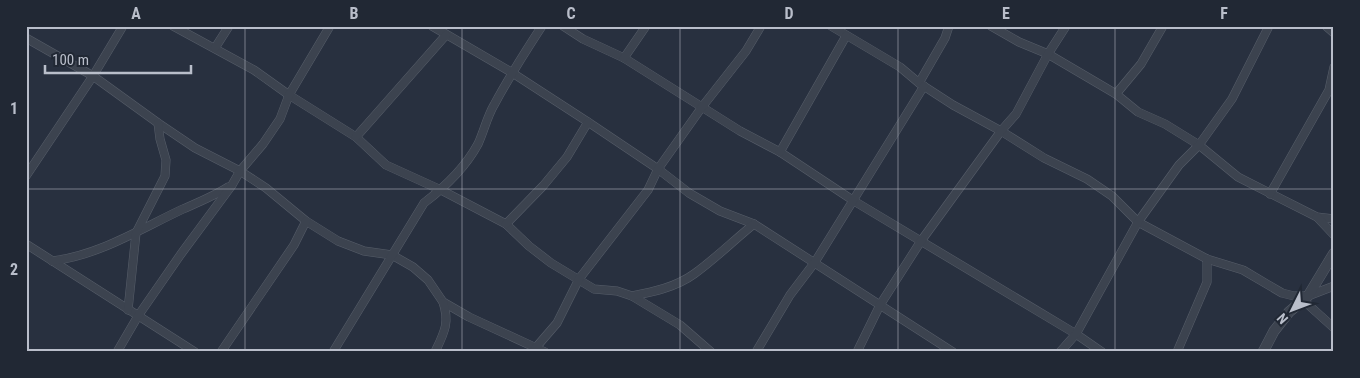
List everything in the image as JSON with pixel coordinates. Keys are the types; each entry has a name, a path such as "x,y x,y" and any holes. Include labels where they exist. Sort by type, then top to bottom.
{"street":[{"path":"26,176 93,76 123,26"},
{"path":"173,26 254,70 289,95 356,137 386,165 441,190 506,224 529,246 594,289 632,296 680,325 711,352"},
{"path":"215,48 229,26"},
{"path":"117,352 138,316 181,254 232,185 240,171 263,144 280,118 289,95 330,26"},
{"path":"432,26 511,72 588,122 658,169 689,193 720,210 754,224 953,352"},
{"path":"333,352 424,203 441,190 459,172 478,144 492,109 511,72 542,26"},
{"path":"564,26 583,38 624,58 740,131 780,152 854,201 1076,334 1102,352"},
{"path":"624,58 646,26"},
{"path":"534,349 557,323 579,279 648,190 658,169 702,107 746,51 761,26"},
{"path":"831,26 900,67 953,106 1001,131 1044,158 1086,179 1112,196 1138,222 1207,258 1243,270 1282,293 1294,296 1305,298 1334,286"},
{"path":"756,352 790,295 815,262 854,201 921,84 949,26"},
{"path":"991,26 1019,42 1048,54 1116,94 1138,112 1165,124 1199,145 1238,177 1317,217 1334,219"},
{"path":"857,352 880,305 920,241 1001,131 1016,114 1048,54 1066,26"},
{"path":"1116,94 1141,64 1164,26"},
{"path":"1060,352 1076,334 1138,222 1179,166 1199,145 1232,99 1269,26"},
{"path":"1326,26 1334,34"},
{"path":"356,137 446,35"},
{"path":"780,152 846,36"},
{"path":"26,38 93,76 158,124 195,148 240,171 266,188 306,221 338,241 364,250 392,255 413,268 428,280 443,302 446,313 445,330 435,352"},
{"path":"1270,194 1329,90 1334,67"},
{"path":"506,224 543,186 567,157 588,122"},
{"path":"128,310 136,233 165,176 166,160 158,124"},
{"path":"52,261 72,258 94,251 212,198 232,185"},
{"path":"1317,217 1334,235"},
{"path":"221,352 294,245 306,221"},
{"path":"632,296 676,284 694,274 754,224"},
{"path":"26,244 195,352"},
{"path":"1263,352 1274,330 1289,312 1305,298 1334,253"},
{"path":"1177,352 1207,282 1207,258"},
{"path":"1305,298 1334,328"},
{"path":"443,302 534,349 546,352"}]}
